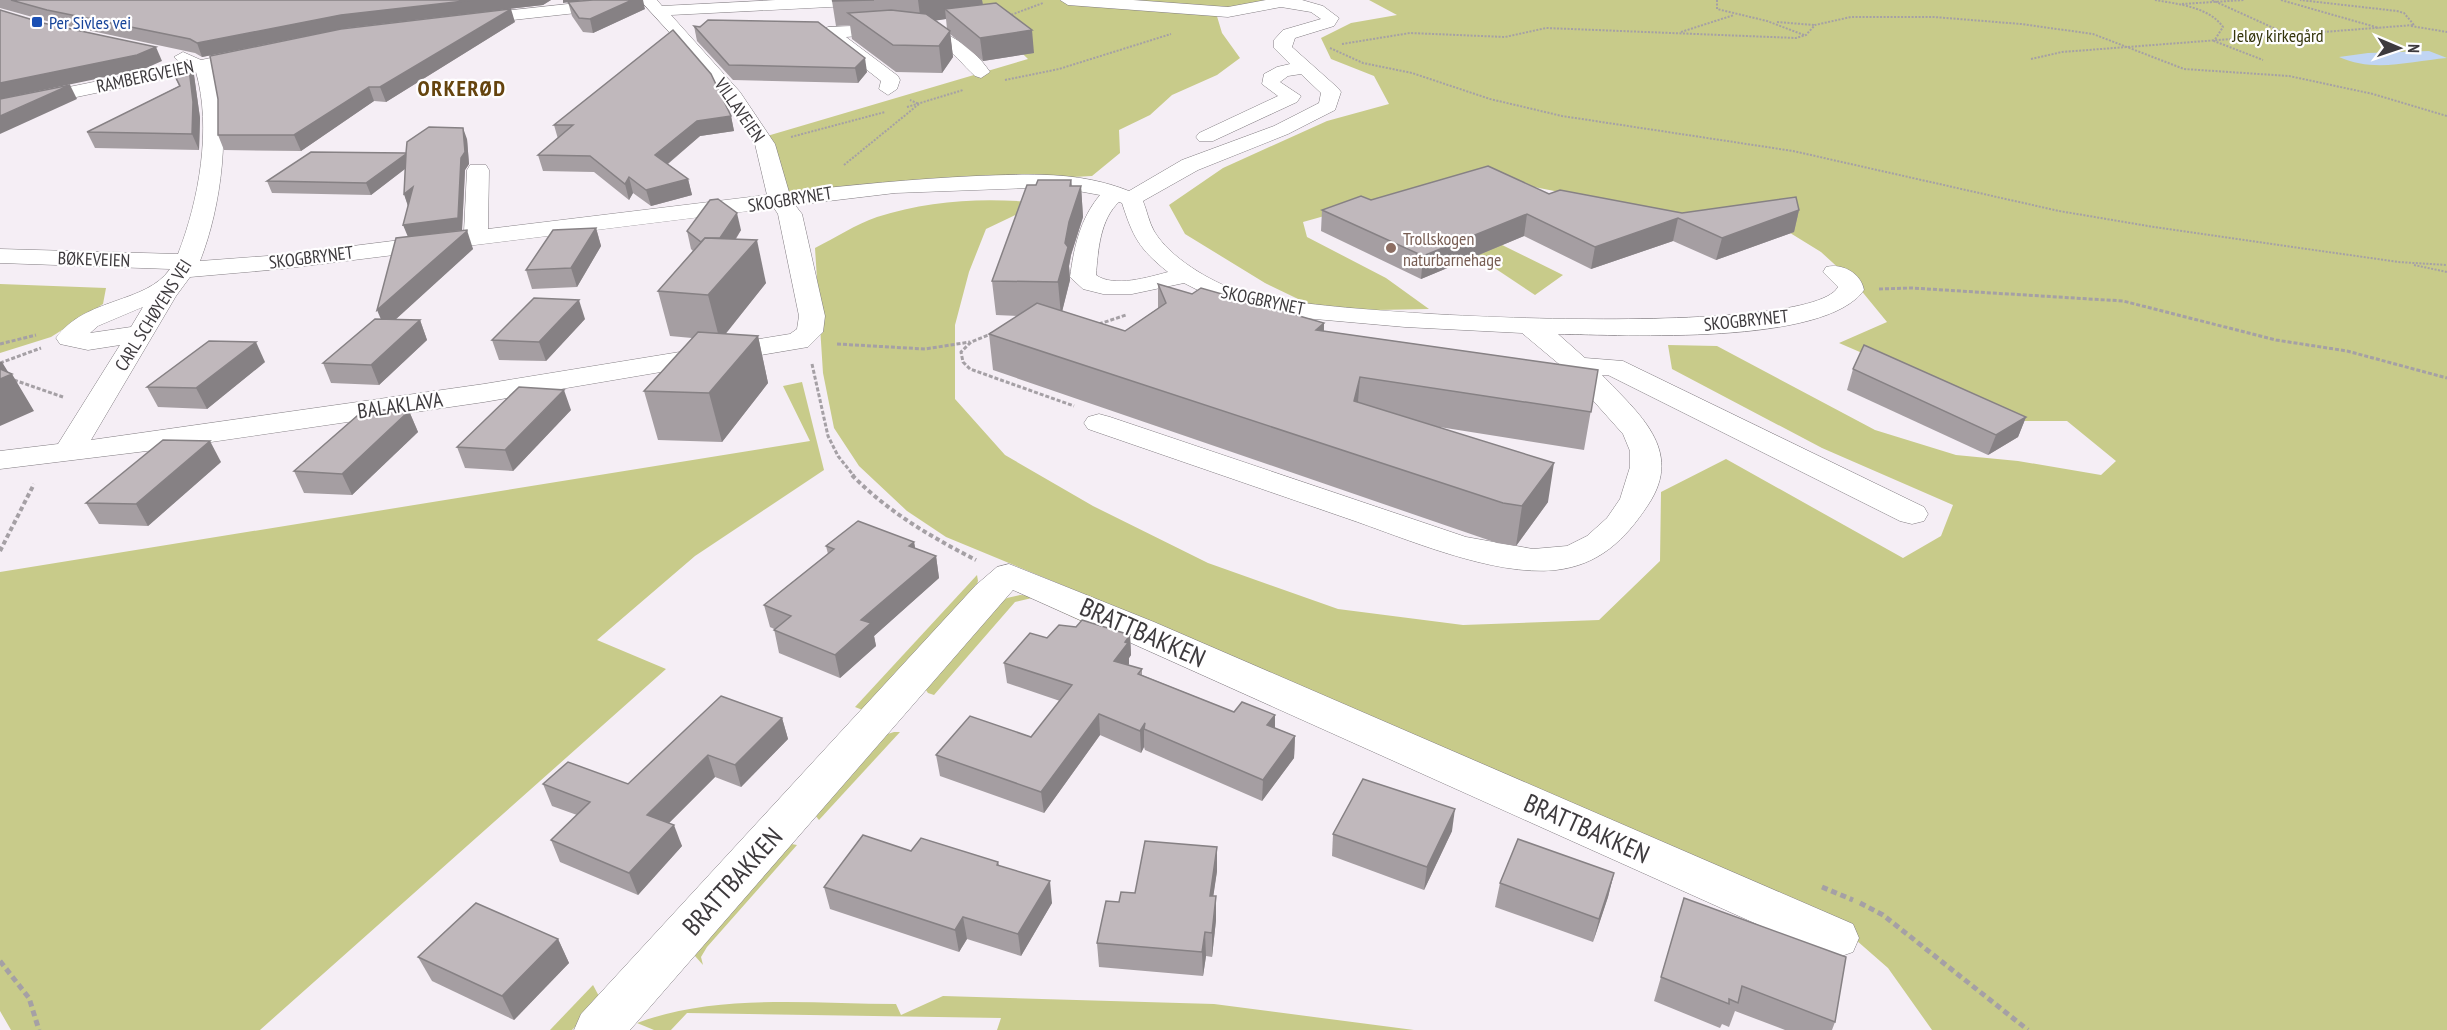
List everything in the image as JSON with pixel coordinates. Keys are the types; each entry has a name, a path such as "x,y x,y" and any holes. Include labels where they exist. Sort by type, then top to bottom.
{"street":[{"path":"449,22 651,4 794,5 869,0"},
{"path":"1068,0 1228,12 1287,2 1310,6 1331,18 1328,22 1289,34 1283,40 1283,48 1331,92 1328,106 1281,130 1190,165 1152,185 1105,201 1098,211 1085,257 1083,277 1093,284 1115,287 1137,286 1179,276"},
{"name":"VILLAVEIEN","path":"651,4 705,62 765,144 780,200 790,214 812,316 810,332 798,341"},
{"path":"794,5 891,80 888,89"},
{"path":"830,33 920,30 994,18"},
{"path":"920,30 942,36 981,72"},
{"name":"RAMBERGVEIEN","path":"0,107 271,50"},
{"path":"168,53 189,59 196,66"},
{"name":"CARL SCHØYENS VEI","path":"68,452 179,273 201,227 210,172 210,92 204,69 196,66"},
{"path":"1152,185 1153,177 1178,149 1290,98 1291,96 1271,84 1271,78 1283,71 1305,68"},
{"path":"476,237 478,171"},
{"name":"SKOGBRYNET","path":"179,273 884,187 1030,180 1072,182 1124,196 1141,230 1179,276 1231,297 1326,324 1429,321 1529,326 1744,322 1813,312 1843,299 1843,281"},
{"name":"BØKEVEIEN","path":"0,256 179,273"},
{"path":"70,338 89,320 179,273"},
{"path":"1423,348 1430,342 1429,321"},
{"path":"1099,423 1454,544 1506,558 1556,560 1605,540 1623,523 1646,481 1645,455 1639,435 1577,366 1554,343 1529,326"},
{"path":"70,338 88,342 141,334"},
{"name":"BALAKLAVA","path":"0,460 484,393 798,341"},
{"path":"1577,366 1613,367 1912,514"},
{"name":"BRATTBAKKEN","path":"598,1030 989,594 1009,575 1836,938"}],"path":[{"path":"994,18 1050,0"},
{"path":"1717,0 1717,9 1767,21 1815,25 1851,16 1960,18 2080,32 2129,47 2184,69 2289,75 2373,94 2447,116"},
{"path":"2155,0 2202,12 2222,22 2223,27 2214,41"},
{"path":"2212,0 2290,35"},
{"path":"2179,5 2244,0"},
{"path":"2281,0 2383,29"},
{"path":"2300,0 2397,11 2404,14 2414,25 2410,26"},
{"path":"1677,34 1735,15"},
{"path":"1767,21 1806,36"},
{"path":"1815,25 1806,36 1784,38 1546,28 1505,37 1410,33 1327,46 1363,63 1412,73 1490,99 1562,116 1793,151 2060,211 2398,262 2447,272"},
{"path":"2031,59 2045,54 2410,26 2447,32"},
{"path":"2214,41 2263,60"},
{"path":"838,169 875,142 890,125 919,104"},
{"path":"2398,262 2447,265"},
{"path":"1094,326 1143,308 1179,276"},
{"path":"1843,281 1911,288 2123,302 2276,340 2347,351 2447,378"},
{"path":"798,341 925,349 971,342 992,333 1003,332"},
{"path":"0,363 70,338"},
{"path":"971,342 961,352 963,362 970,369 1090,412 1099,423"},
{"path":"815,372 828,436 850,473 878,499 924,532 1009,575"},
{"path":"11,379 95,408"},
{"path":"0,550 25,504 39,471 47,463 68,452"},
{"path":"0,961 29,998 39,1030"}],"green space":[{"path":"972,0 1272,0 1216,13 1222,33 1240,58 1217,75 1172,95 1150,115 1119,130 1120,153 1092,176 787,192 760,138 1028,59 975,7"},
{"name":"Jeløy kirkegård","path":"1369,0 2447,0 2447,1030 1932,1030 1888,968 1856,940 1188,637 946,537 907,511 859,466 834,428 823,373 815,248 853,227 897,211 958,201 979,200 1041,203 986,229 969,272 955,325 955,399 1005,455 1093,506 1208,563 1338,609 1463,625 1599,620 1660,561 1661,492 1726,459 1903,558 1941,536 1953,505 1822,448 1672,369 1668,345 1717,346 1875,430 1956,455 2018,461 2101,475 2116,461 2067,421 2020,421 1839,343 1887,322 1855,283 1821,252 1774,223 1696,219 1529,186 1496,242 1563,275 1535,295 1493,267 1423,227 1360,206 1303,222 1307,237 1386,278 1429,309 1323,311 1265,283 1185,234 1169,205 1223,168 1327,121 1389,104 1374,76 1331,59 1321,38 1351,23 1397,15"},
{"path":"0,284 106,288 103,304 51,337 0,353"},
{"path":"802,382 824,470 695,556 597,640 666,669 260,1030 11,1030 0,1011 0,572 810,441 783,386"},
{"path":"977,575 975,591 865,711 855,707"},
{"path":"1020,595 1035,596 1085,618 1083,622 1032,598 1015,602 934,695 928,693 923,686 994,607 1007,598"},
{"path":"900,732 819,820 815,815 878,737"},
{"path":"786,843 797,845 707,947 701,957 703,965 695,956 694,946"},
{"path":"593,985 601,1000 572,1030 550,1030"},
{"path":"943,996 1214,1004 1414,1030 997,1030 1001,1018 687,1013 671,1030 654,1030 637,1023 699,1007 765,1002 896,1004 901,1015"}],"water":[{"path":"2429,51 2447,58 2379,65 2352,62 2339,57 2368,53"}],"building":[{"path":"11,0 473,0 341,15 197,43 190,39 47,10"},
{"path":"632,0 590,19 579,18 568,2"},
{"path":"996,3 1032,30 980,38 945,9"},
{"path":"511,9 380,87 369,87 294,135 218,135 218,99 210,56 341,29"},
{"path":"0,10 43,23 156,47 137,55 0,83"},
{"path":"891,10 926,14 950,31 939,46 893,45 848,13"},
{"path":"708,20 818,22 865,58 855,68 729,65 694,26 700,27"},
{"path":"673,30 711,74 731,116 697,121 655,155 688,179 646,190 629,177 625,184 590,156 538,155 573,125 554,125"},
{"path":"188,60 193,102 192,134 87,132 180,86 169,64"},
{"path":"70,85 0,116 0,99"},
{"path":"429,127 463,128 465,152 461,158 458,218 403,225 413,187 404,194 406,154 366,183 267,181 311,152 406,153 407,142"},
{"path":"1488,166 1549,194 1560,190 1682,213 1796,197 1799,210 1722,238 1678,218 1595,247 1527,214 1423,256 1322,210 1361,196 1371,200"},
{"path":"1038,180 1071,180 1070,186 1081,186 1069,222 1065,243 1068,247 1058,282 992,281 1027,185 1036,185"},
{"path":"718,199 737,213 720,238 705,238 701,242 687,231 710,200"},
{"path":"596,228 571,268 526,270 553,230"},
{"path":"467,231 377,310 396,238"},
{"path":"705,238 757,240 708,295 658,291"},
{"path":"1158,284 1192,294 1201,288 1324,323 1316,330 1598,370 1591,412 1360,377 1354,401 1554,463 1522,506 1503,503 989,334 1037,303 1125,331 1166,303"},
{"path":"534,298 579,300 539,342 492,340"},
{"path":"375,319 420,320 371,365 323,363"},
{"path":"698,332 758,336 709,393 644,391"},
{"path":"209,341 256,342 196,388 147,387"},
{"path":"1864,345 2026,417 1996,435 1853,369"},
{"path":"0,369 12,374 0,379"},
{"path":"519,387 564,390 505,450 457,447"},
{"path":"365,409 409,411 342,474 294,471"},
{"path":"163,440 210,441 136,504 86,503"},
{"path":"858,521 914,542 909,546 936,556 861,620 871,623 835,655 774,630 791,616 764,605 834,549 826,546"},
{"path":"1082,620 1130,635 1125,642 1128,643 1114,661 1142,669 1138,674 1234,712 1242,702 1275,715 1267,725 1295,736 1263,780 1144,729 1145,723 1140,731 1099,714 1041,792 936,755 970,716 1031,737 1072,685 1004,663 1030,633 1047,638 1059,625 1076,627"},
{"path":"721,696 782,718 735,765 708,755 647,815 674,825 629,873 551,840 590,802 543,784 568,762 628,784"},
{"path":"1363,779 1455,809 1427,867 1333,834"},
{"path":"863,835 911,851 921,838 1050,881 1018,934 963,917 955,930 824,887"},
{"path":"1518,839 1614,873 1599,919 1500,883"},
{"path":"1145,841 1217,847 1210,896 1216,896 1212,933 1205,932 1202,952 1097,943 1106,901 1119,902 1121,892 1135,893"},
{"path":"1684,898 1846,957 1835,1022 1742,986 1738,1003 1729,999 1729,1004 1661,977"},
{"path":"476,903 558,939 502,996 418,957"}],"place":[{"name":"Per Sivles vei","path":"37,22"},
{"name":"Trollskogen naturbarnehage","path":"1391,248"}],"district":[{"name":"ORKERØD","path":"462,88"}]}
